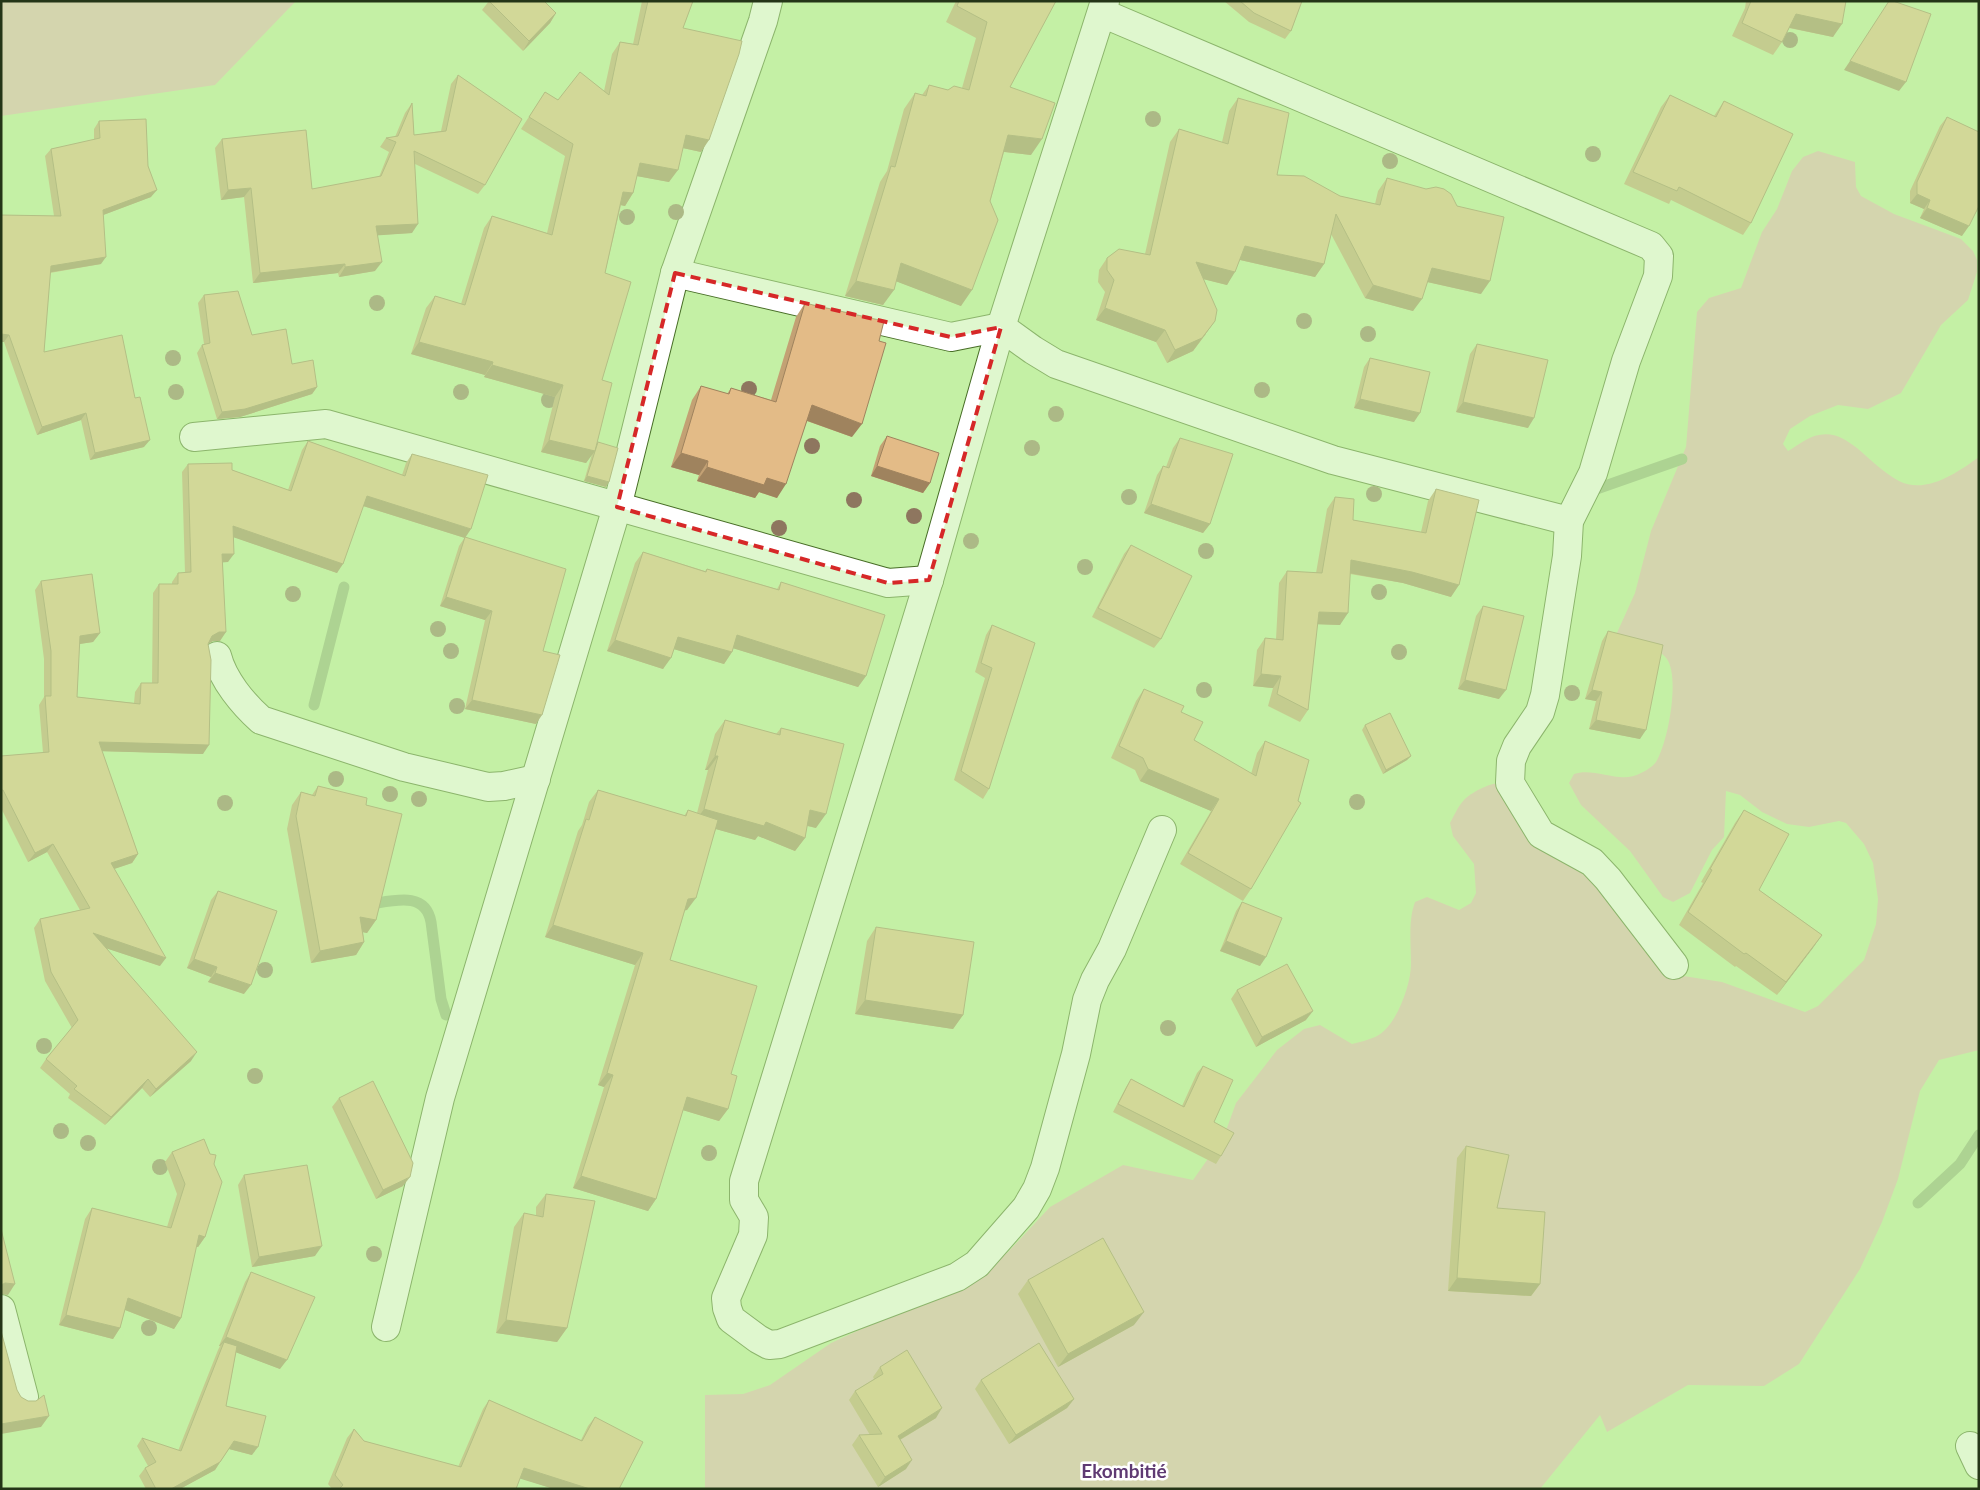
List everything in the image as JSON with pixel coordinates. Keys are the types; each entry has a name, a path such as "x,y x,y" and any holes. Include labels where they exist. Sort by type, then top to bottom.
{"street":[{"path":"386,1327 440,1098 617,507 675,273 763,21 768,1"},
{"path":"1162,830 1112,949 1095,980 1087,1000 1076,1054 1046,1168 1026,1208 977,1264 957,1277 780,1344 769,1345 731,1319 726,1298 753,1235 754,1217 744,1200 744,1181 929,580 1001,327 1104,7 1651,246 1659,256 1658,276 1626,362 1593,473 1569,521 1567,556 1545,694 1540,712 1517,746 1511,761 1510,783 1541,834 1592,862 1608,879 1674,965"},
{"path":"675,273 951,337 1001,327 1056,364 1323,456 1569,521"},
{"path":"194,437 326,424 888,583 929,580"},
{"path":"217,656 219,667 247,707 261,720 404,767 488,787 504,786 536,779"},
{"path":"1,1309 24,1397"}],"highlighted area":[{"path":"675,273 951,337 1001,327 929,580 888,583 617,507"}],"shaded area":[{"path":"1,1 296,1 215,85 1,116"},
{"path":"1818,151 1855,162 1856,187 1861,196 1894,214 1961,239 1973,251 1977,260 1977,272 1968,300 1941,325 1901,393 1868,409 1838,405 1810,416 1790,429 1783,444 1788,451 1815,436 1824,434 1834,435 1853,445 1893,478 1909,485 1931,484 1941,480 1979,457 1979,1050 1939,1060 1920,1091 1898,1179 1882,1222 1860,1269 1799,1364 1764,1386 1688,1385 1607,1432 1600,1415 1540,1489 705,1489 705,1395 743,1394 770,1385 831,1343 970,1279 1008,1252 1050,1207 1123,1165 1193,1180 1224,1136 1236,1103 1277,1050 1304,1029 1320,1025 1352,1044 1375,1037 1383,1032 1396,1015 1408,983 1411,964 1411,924 1415,902 1427,897 1459,910 1471,903 1476,893 1474,864 1453,836 1450,823 1464,800 1481,788 1501,783 1516,791 1538,810 1591,868 1677,975 1722,982 1805,1012 1818,1006 1864,960 1876,924 1878,899 1873,863 1864,844 1846,823 1839,821 1809,827 1787,824 1762,812 1740,795 1726,791 1724,837 1712,850 1690,893 1673,902 1663,897 1630,851 1581,805 1569,783 1574,774 1582,772 1625,777 1643,772 1656,762 1665,741 1672,695 1671,668 1667,659 1657,650 1616,635 1635,593 1651,531 1686,447 1697,312 1709,298 1741,288 1762,232 1777,209 1792,171 1803,157"}],"building":[{"path":"489,1 544,1 556,13 529,41"},
{"path":"648,1 693,1 683,28 742,41 709,140 686,135 678,170 640,163 633,193 623,192 605,273 631,282 602,380 612,383 595,451 549,440 563,385 492,365 493,362 419,342 435,296 465,305 492,216 552,235 573,144 529,117 545,92 558,100 580,72 609,95 620,42 638,45"},
{"path":"959,1 1056,1 1010,87 1055,103 1042,139 1008,135 990,201 998,220 972,290 901,263 894,290 856,281 891,166 895,167 915,93 926,96 929,85 948,90 954,86 969,90 987,22 957,6"},
{"path":"1240,1 1302,1 1291,31 1254,13"},
{"path":"1751,1 1846,1 1842,24 1796,14 1782,42 1742,23"},
{"path":"1889,1 1931,14 1906,82 1850,61"},
{"path":"458,75 522,119 485,185 414,151 418,224 376,226 382,262 345,267 345,264 260,273 251,188 228,190 222,139 306,130 312,189 381,176 396,142 386,138 398,136 412,103 414,135 446,131"},
{"path":"1670,95 1716,117 1724,101 1793,134 1751,223 1679,187 1677,191 1633,172"},
{"path":"1238,98 1289,113 1277,175 1304,176 1340,196 1380,205 1387,178 1426,189 1436,187 1444,189 1451,194 1457,206 1504,217 1490,281 1432,268 1422,299 1373,285 1336,214 1324,264 1245,246 1235,272 1196,262 1217,310 1215,321 1202,338 1175,350 1165,330 1105,308 1114,280 1107,270 1107,258 1119,249 1150,255 1179,129 1228,144"},
{"path":"1947,117 1979,132 1979,206 1969,226 1927,208 1930,200 1917,194 1917,182"},
{"path":"146,119 148,166 157,190 103,210 106,257 51,266 44,352 122,335 135,398 140,397 150,440 95,453 86,413 42,427 9,335 1,334 1,215 61,216 51,149 100,138 99,121"},
{"path":"238,291 252,335 286,329 292,364 313,360 317,387 245,409 222,412 202,345 210,343 204,295"},
{"path":"805,303 884,321 879,341 886,343 862,424 812,405 786,484 767,478 764,485 707,467 708,461 681,453 701,386 729,394 731,388 776,402"},
{"path":"1477,344 1548,360 1534,418 1463,402"},
{"path":"1370,358 1430,372 1420,413 1360,399"},
{"path":"887,436 939,453 930,483 877,466"},
{"path":"1180,438 1233,454 1210,524 1151,504 1163,466 1169,468"},
{"path":"308,441 405,476 412,454 488,475 471,529 367,496 343,564 233,526 234,554 222,554 226,632 219,632 212,636 208,644 211,660 209,745 99,742 138,854 111,863 166,958 93,933 197,1052 156,1089 148,1079 111,1117 74,1089 77,1086 46,1059 78,1020 51,972 40,919 90,908 53,844 35,853 3,790 1,790 1,756 49,752 45,696 51,696 51,651 41,581 92,574 100,633 80,636 77,697 140,704 141,683 158,683 159,584 178,584 178,573 191,572 188,464 232,463 232,470 291,491"},
{"path":"598,442 618,448 609,482 587,476"},
{"path":"1436,489 1479,500 1459,585 1412,572 1351,560 1348,613 1319,612 1308,710 1277,694 1281,676 1261,674 1265,638 1283,640 1287,571 1322,573 1335,497 1354,499 1353,520 1426,533"},
{"path":"465,537 566,569 543,651 560,655 542,715 472,700 492,611 446,597"},
{"path":"1131,545 1192,576 1161,639 1098,608"},
{"path":"643,552 706,572 707,569 779,590 781,582 885,615 866,676 737,635 732,652 678,637 671,658 615,640"},
{"path":"1483,606 1524,616 1506,690 1465,680"},
{"path":"992,625 1035,643 989,789 961,771 992,668 981,663"},
{"path":"1608,631 1663,645 1646,730 1596,720 1602,692 1592,690"},
{"path":"1144,689 1184,706 1181,712 1203,722 1194,740 1256,776 1265,741 1309,760 1298,801 1301,803 1251,889 1188,853 1219,799 1148,769 1143,758 1119,746"},
{"path":"1390,713 1411,756 1386,770 1365,725"},
{"path":"725,720 780,735 781,728 844,744 826,814 810,810 805,838 766,822 764,826 704,809"},
{"path":"318,786 367,798 366,805 402,814 376,920 360,917 364,942 320,951 296,816 301,792 315,796"},
{"path":"598,790 686,816 688,810 718,820 696,898 688,899 670,960 757,986 731,1074 737,1076 728,1109 687,1097 656,1199 581,1176 613,1075 607,1073 643,953 553,925 586,819 589,820"},
{"path":"1744,810 1789,834 1759,890 1822,935 1786,982 1746,953 1744,954 1688,912"},
{"path":"218,891 277,911 251,985 215,973 217,967 194,959"},
{"path":"1242,902 1282,918 1266,957 1226,941"},
{"path":"876,927 974,942 963,1015 865,1000"},
{"path":"1287,964 1313,1011 1262,1037 1237,990"},
{"path":"1203,1066 1233,1080 1214,1122 1234,1133 1221,1156 1118,1104 1131,1079 1184,1107"},
{"path":"373,1081 413,1163 410,1177 383,1190 339,1098"},
{"path":"204,1139 210,1154 216,1155 214,1164 222,1182 205,1237 199,1235 181,1318 128,1298 120,1328 66,1315 92,1208 171,1228 185,1184 172,1152"},
{"path":"1466,1146 1509,1155 1497,1208 1545,1212 1540,1284 1457,1278"},
{"path":"307,1165 322,1246 259,1257 244,1175"},
{"path":"546,1194 595,1201 567,1328 506,1320 524,1213 543,1217"},
{"path":"1,1229 15,1284 5,1283 1,1285"},
{"path":"1103,1238 1144,1312 1068,1354 1028,1280"},
{"path":"251,1272 315,1297 287,1360 226,1337"},
{"path":"1,1331 17,1390 21,1397 28,1401 36,1401 44,1395 49,1416 1,1424"},
{"path":"224,1342 237,1346 226,1406 266,1416 258,1447 234,1441 220,1462 171,1489 156,1489 145,1468 156,1462 142,1438 181,1451"},
{"path":"1039,1343 1074,1399 1016,1435 981,1380"},
{"path":"907,1350 942,1408 898,1436 912,1460 885,1477 859,1435 882,1434 855,1391 883,1374 880,1367"},
{"path":"489,1400 582,1441 595,1417 643,1442 619,1489 590,1489 524,1468 516,1489 339,1489 343,1485 335,1475 354,1429 364,1441 461,1467"}],"waterway":[{"path":"1588,492 1682,459"},
{"path":"314,705 344,587"},
{"path":"365,905 395,900 414,901 422,905 431,922 441,999 446,1015"},
{"path":"1918,1203 1960,1164 1979,1135"}],"district":[{"name":"Ekombitié","path":"1124,1470"}]}
